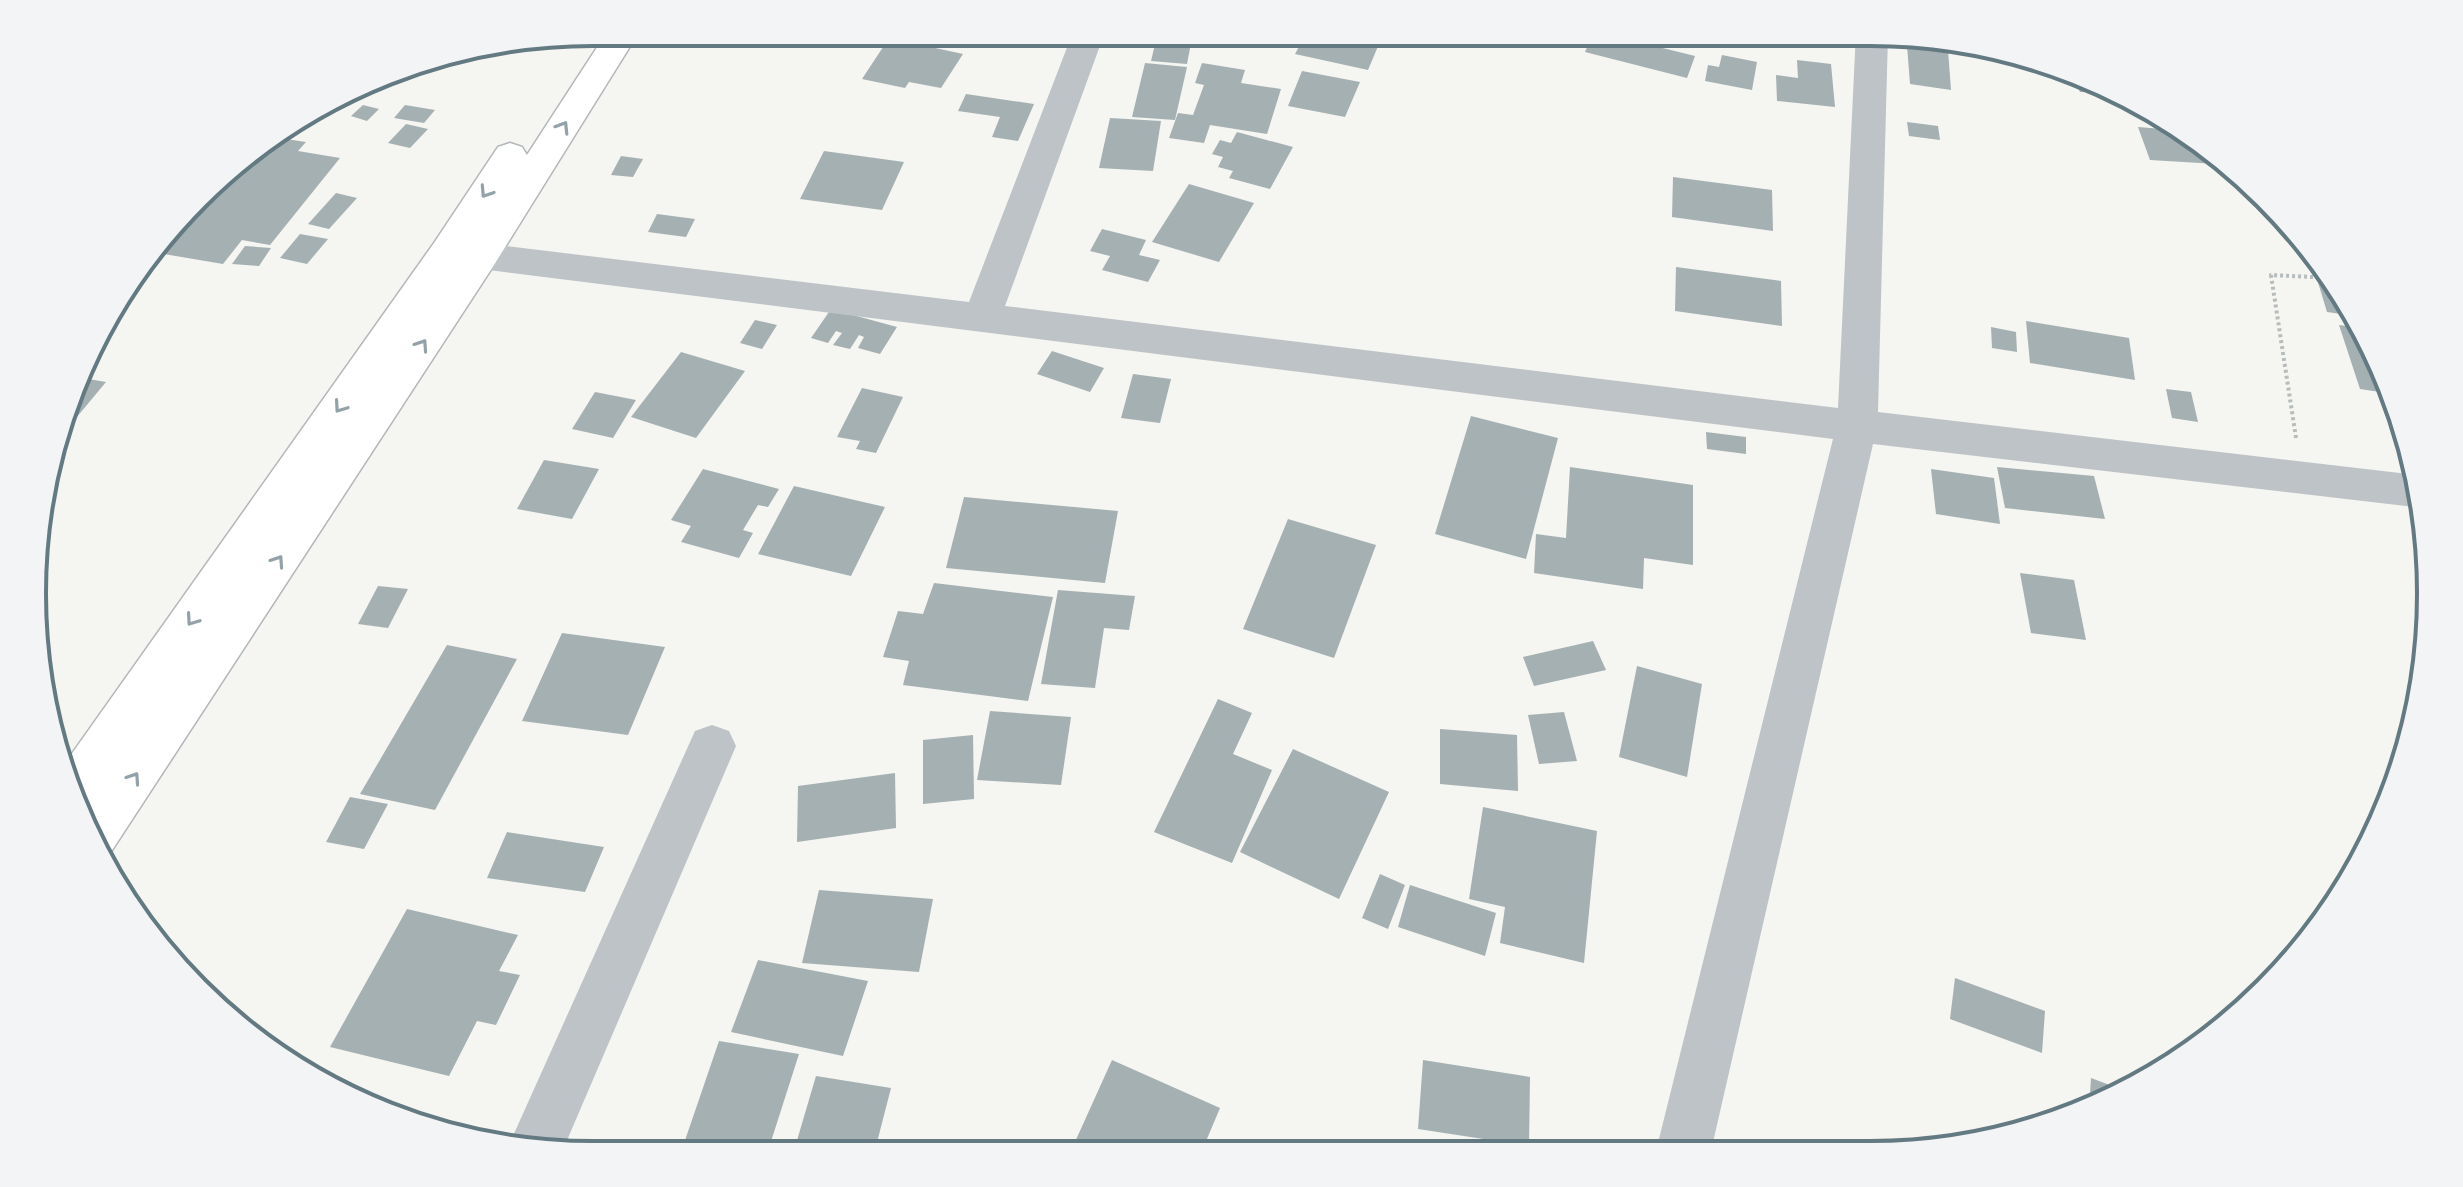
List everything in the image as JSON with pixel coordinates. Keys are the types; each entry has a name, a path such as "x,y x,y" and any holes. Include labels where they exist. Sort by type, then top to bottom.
{"main road":[{"path":"80,782 447,252 581,46"},
{"path":"99,829 481,256 614,46"}],"street":[{"path":"982,317 1084,46"},
{"path":"1685,1141 1857,426 1871,46"},
{"path":"481,256 1857,426 2407,490"},
{"path":"540,1138 712,746"}],"path":[{"path":"2303,479 2271,275 2316,277"}],"building":[{"path":"884,46 926,46 963,54 941,88 909,82 905,88 862,79"},
{"path":"1155,46 1190,46 1187,64 1151,61"},
{"path":"1299,46 1378,46 1368,70 1295,54"},
{"path":"1588,46 1655,46 1695,56 1687,78 1585,52"},
{"path":"1907,47 1948,52 1951,90 1910,84"},
{"path":"1722,55 1757,62 1752,90 1705,81 1708,65 1719,67"},
{"path":"1797,60 1831,64 1835,107 1777,101 1776,75 1798,78"},
{"path":"1145,63 1187,67 1175,120 1132,117"},
{"path":"1202,63 1245,70 1241,83 1281,89 1267,134 1210,125 1204,143 1169,138 1178,113 1193,115 1204,85 1195,83"},
{"path":"1302,71 1360,82 1345,117 1288,106"},
{"path":"966,94 1034,104 1018,141 992,137 1000,117 958,111"},
{"path":"363,105 379,109 367,121 351,116"},
{"path":"405,105 435,110 424,123 394,118"},
{"path":"1110,118 1161,121 1153,171 1099,168"},
{"path":"1907,122 1938,126 1940,140 1909,136"},
{"path":"406,124 428,129 410,148 388,143"},
{"path":"2138,127 2159,129 2208,163 2150,160"},
{"path":"1237,132 1293,147 1270,189 1229,178 1233,171 1218,167 1223,157 1212,154 1220,140 1231,143"},
{"path":"287,139 306,142 298,151 340,158 270,245 242,240 223,264 164,254 206,206"},
{"path":"824,151 904,162 882,210 800,199"},
{"path":"621,156 643,159 633,177 611,175"},
{"path":"1673,177 1772,190 1773,231 1672,217"},
{"path":"1189,184 1254,203 1219,262 1152,242"},
{"path":"336,193 357,198 329,229 308,224"},
{"path":"657,214 695,219 686,237 648,232"},
{"path":"1102,229 1146,240 1139,255 1160,260 1148,282 1102,270 1110,256 1090,251"},
{"path":"300,234 328,239 307,264 280,258"},
{"path":"245,246 271,248 259,266 232,264"},
{"path":"1676,267 1781,281 1782,326 1675,311"},
{"path":"2317,279 2340,314 2327,312"},
{"path":"831,309 897,327 880,354 858,348 864,337 859,335 850,349 833,345 842,333 836,331 828,343 811,338"},
{"path":"755,320 777,325 762,349 740,343"},
{"path":"2026,321 2129,338 2135,380 2030,363"},
{"path":"2339,325 2347,326 2378,392 2360,389"},
{"path":"1991,327 2016,332 2017,352 1992,348"},
{"path":"1052,351 1104,368 1090,392 1037,374"},
{"path":"681,352 745,371 696,438 631,417"},
{"path":"1133,374 1171,379 1160,423 1121,418"},
{"path":"90,379 106,382 74,420"},
{"path":"862,388 903,397 876,453 856,449 860,441 837,437"},
{"path":"2166,389 2191,392 2198,422 2172,418"},
{"path":"595,392 636,400 613,438 572,429"},
{"path":"1471,416 1558,438 1526,559 1435,534"},
{"path":"1706,432 1746,437 1746,454 1707,449"},
{"path":"544,460 599,469 572,519 517,509"},
{"path":"1570,467 1693,485 1693,565 1644,558 1643,589 1534,573 1536,534 1566,538"},
{"path":"1997,467 2094,476 2105,519 2005,508"},
{"path":"703,469 779,489 768,507 758,505 743,530 753,533 739,558 681,542 691,526 671,520"},
{"path":"1931,469 1994,478 2000,524 1936,514"},
{"path":"794,486 885,507 851,576 758,554"},
{"path":"964,497 1118,511 1105,583 946,568"},
{"path":"1288,519 1376,545 1334,658 1243,629"},
{"path":"2020,573 2074,580 2086,640 2031,633"},
{"path":"934,583 1053,597 1028,701 903,685 909,661 883,657 898,611 923,614"},
{"path":"378,586 408,589 388,628 358,624"},
{"path":"1058,590 1135,596 1129,630 1104,628 1095,688 1041,684"},
{"path":"562,633 665,647 628,735 522,721"},
{"path":"1593,641 1606,670 1534,686 1523,657"},
{"path":"447,645 517,659 435,810 360,794"},
{"path":"1637,666 1702,684 1687,777 1619,757"},
{"path":"1218,699 1252,713 1233,754 1272,770 1232,863 1154,832"},
{"path":"990,711 1071,717 1061,785 977,780"},
{"path":"1564,712 1577,761 1539,764 1528,715"},
{"path":"1440,729 1517,735 1518,791 1440,784"},
{"path":"973,735 974,799 923,804 923,740"},
{"path":"1293,749 1389,792 1339,899 1240,852"},
{"path":"895,773 896,828 797,842 798,786"},
{"path":"350,797 388,804 364,849 326,842"},
{"path":"1483,807 1597,831 1584,963 1500,943 1505,907 1469,899"},
{"path":"507,832 604,847 585,892 487,878"},
{"path":"1380,874 1405,885 1388,929 1362,918"},
{"path":"1410,885 1496,913 1485,956 1398,927"},
{"path":"819,890 933,899 919,972 802,963"},
{"path":"407,909 518,935 499,971 520,975 496,1025 477,1021 449,1076 330,1047"},
{"path":"758,960 868,981 843,1056 731,1032"},
{"path":"1955,978 2045,1011 2042,1053 1950,1019"},
{"path":"719,1041 799,1054 771,1141 685,1141"},
{"path":"1112,1060 1220,1108 1206,1141 1075,1141"},
{"path":"1423,1060 1530,1077 1529,1141 1496,1141 1418,1129"},
{"path":"816,1076 891,1088 877,1141 797,1141"},
{"path":"2091,1078 2111,1085 2090,1094"}]}
